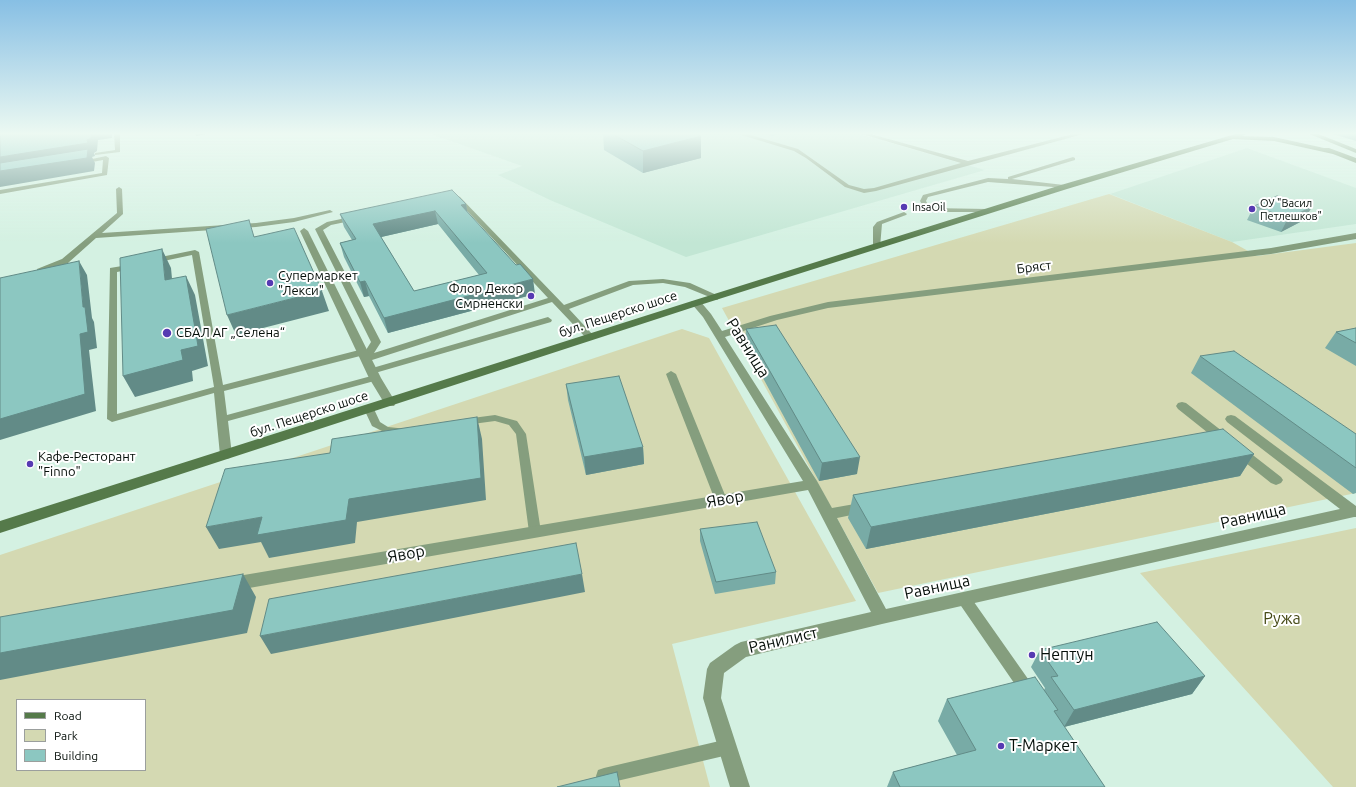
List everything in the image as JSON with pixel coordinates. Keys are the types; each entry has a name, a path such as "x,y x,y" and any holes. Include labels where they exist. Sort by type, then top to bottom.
{"main road":[{"name":"бул. Пещерско шосе","path":"0,527 226,456 696,303 1122,170"}],"street":[{"path":"304,231 365,356 390,403"},
{"name":"Бряст","path":"719,335 774,318 828,305 1271,251 1356,236"},
{"name":"Равнища","path":"696,303 708,316 812,484 882,617 1355,512"},
{"path":"1182,406 1276,480"},
{"path":"1231,419 1355,512"},
{"path":"1219,434 1246,430"},
{"name":"Явор","path":"220,586 812,484"},
{"path":"828,514 878,505"},
{"name":"Ранилист","path":"740,787 712,698 716,669 741,650 882,617"}],"lane":[{"path":"0,192 105,174 105,170"},
{"path":"825,170 847,186 864,191 874,190 945,170"},
{"path":"1004,180 1038,170"},
{"path":"988,211 926,210 923,201 925,196 976,182 1004,180 1064,187"},
{"path":"30,276 66,261 120,214 119,189"},
{"path":"448,197 455,195 590,337"},
{"path":"94,236 256,224 294,220 330,212"},
{"path":"876,247 877,227 879,223 904,214"},
{"path":"365,356 376,342 319,229 329,224 366,215"},
{"path":"226,456 219,389 195,252 113,270 112,419 219,389 365,356 553,299"},
{"path":"562,309 632,282 663,281 687,285 716,297"},
{"path":"223,420 548,320"},
{"path":"671,374 721,500"},
{"path":"369,409 376,424 386,430 411,430"},
{"path":"457,423 495,418 513,423 522,434 535,532"},
{"path":"964,599 1035,702"},
{"path":"588,780 728,747"}],"shaded area":[{"path":"512,170 985,170 686,257 550,200 498,175"},
{"name":"ОУ \"Васил Петлешков\"","path":"1182,170 1306,170 1356,188 1356,224 1232,242 1110,194"}],"green space":[{"path":"1109,194 1232,242 1257,256 1356,243 1356,493 878,593 722,308"},
{"path":"682,329 709,338 856,601 672,644 710,787 0,787 0,555"},
{"name":"Ружа","path":"1356,528 1356,787 1333,787 1140,573"}],"building":[{"path":"452,190 466,204 461,205 516,265 520,264 533,279 384,318 365,281 360,282 340,243 356,239 340,214","holes":["435,211 487,273 414,291 373,224"]},
{"path":"1277,196 1312,207 1288,218 1254,206"},
{"name":"Супермаркет \"Лекси\"","path":"249,220 254,237 294,228 322,291 227,315 206,229"},
{"name":"СБАЛ АГ „Селена“","path":"162,249 165,280 186,276 198,346 181,350 183,360 123,376 120,258"},
{"path":"79,261 83,307 85,307 88,332 80,334 85,394 0,419 0,278"},
{"path":"776,325 860,457 822,463 746,329"},
{"path":"1356,328 1356,343 1336,332"},
{"path":"1234,351 1356,434 1356,468 1200,356"},
{"path":"619,376 643,447 584,457 566,384"},
{"path":"477,417 481,478 349,499 346,520 257,535 262,517 206,527 225,469 330,453 332,439"},
{"path":"1223,429 1254,454 871,527 853,495"},
{"path":"757,522 776,572 716,582 700,529"},
{"path":"576,543 582,574 260,636 269,599"},
{"path":"243,574 233,610 0,653 0,617"},
{"path":"1157,622 1205,676 1074,710 1051,677 1058,676 1040,650"},
{"path":"1035,677 1058,710 1054,711 1105,787 900,787 893,772 976,750 947,699"},
{"path":"617,772 620,787 557,787"}],"place":[{"name":"InsaOil","path":"904,207"},
{"name":"ОУ \"Васил Петлешков\"","path":"1252,209"},
{"name":"Супермаркет \"Лекси\"","path":"270,283"},
{"name":"Флор Декор Смрненски","path":"531,296"},
{"name":"СБАЛ АГ „Селена“","path":"167,333"},
{"name":"Кафе-Ресторант \"Finno\"","path":"30,464"},
{"name":"Нептун","path":"1032,655"},
{"name":"Т-Маркет","path":"1001,746"}]}
